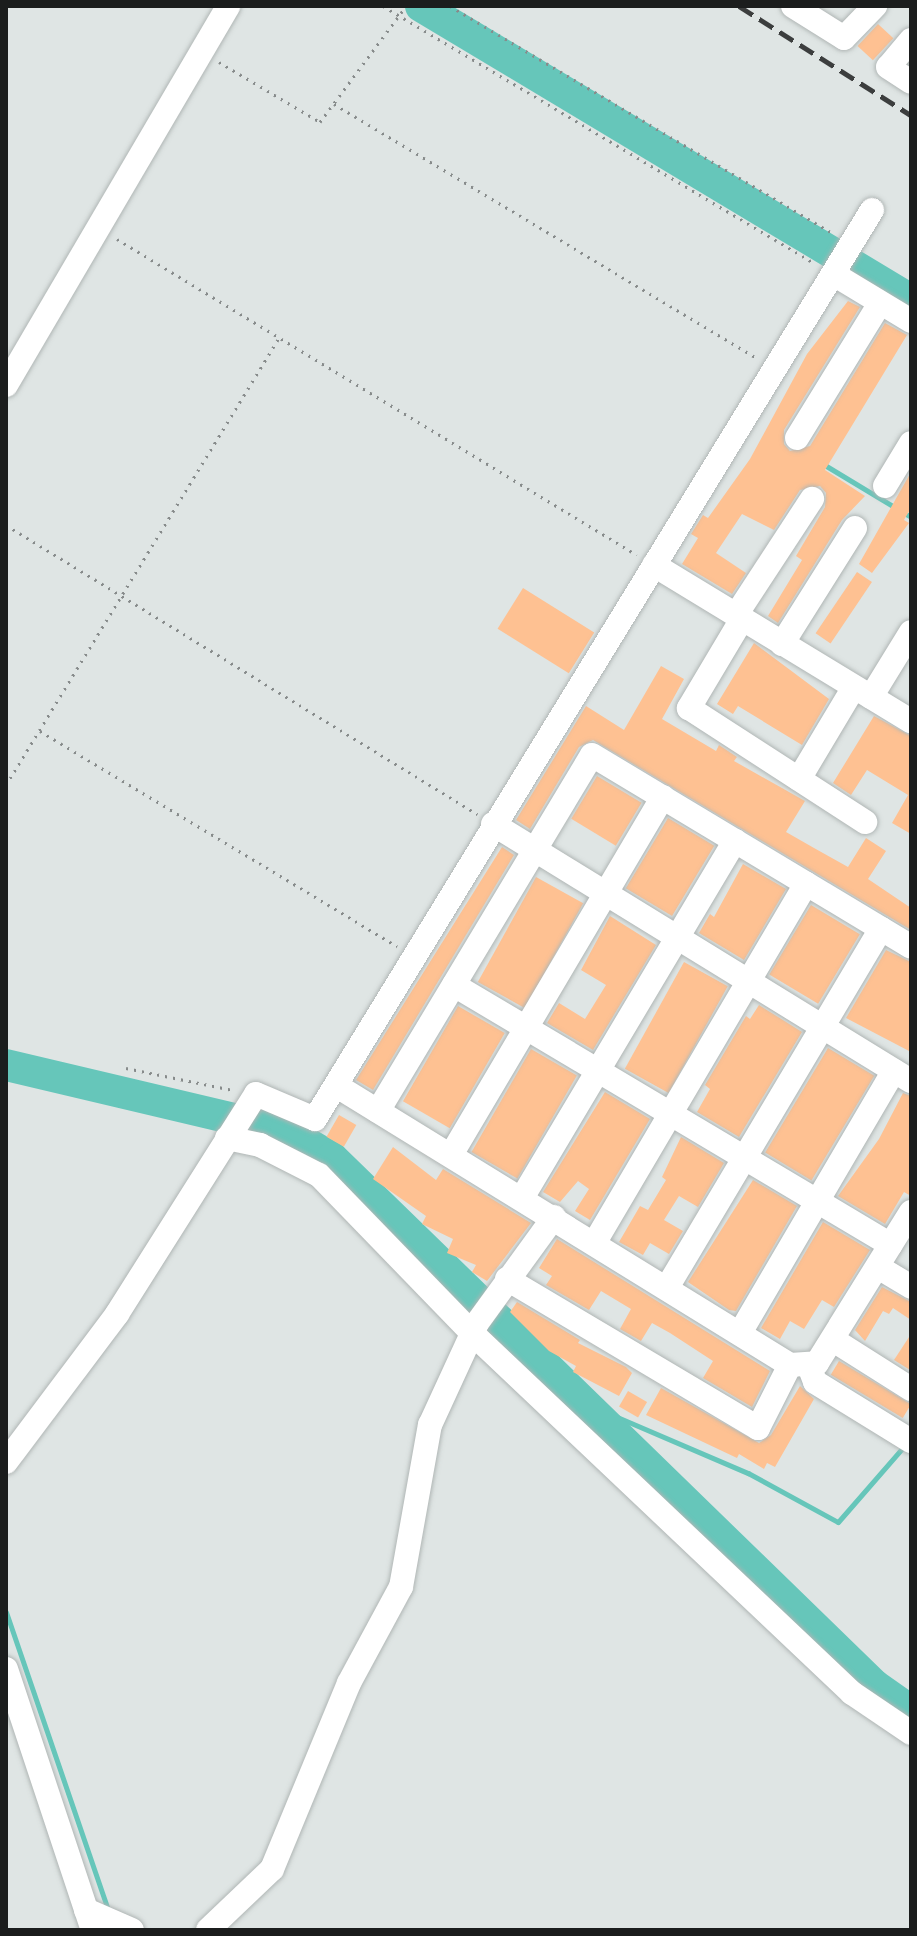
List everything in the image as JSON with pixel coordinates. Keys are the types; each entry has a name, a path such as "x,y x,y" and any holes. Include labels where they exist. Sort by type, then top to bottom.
{"street":[{"path":"6,385 228,6"},
{"path":"793,6 844,38 875,6"},
{"path":"911,40 888,67 911,82"},
{"path":"240,1118 315,1119 493,824 777,371 872,210"},
{"path":"836,272 911,321"},
{"path":"797,438 880,303"},
{"path":"885,486 911,443"},
{"path":"812,499 739,617 689,708 865,822"},
{"path":"782,644 855,528"},
{"path":"654,565 911,721"},
{"path":"799,779 862,692 911,632"},
{"path":"378,1111 592,755 911,947"},
{"path":"451,1155 663,797"},
{"path":"493,824 903,1076 818,1201 740,1333"},
{"path":"522,1198 735,841"},
{"path":"595,1242 806,884"},
{"path":"668,1286 881,929"},
{"path":"454,985 891,1245"},
{"path":"337,1086 668,1286 740,1333 800,1366 815,1382 904,1437"},
{"path":"240,1118 260,1145 319,1175 852,1693 911,1733"},
{"path":"6,1462 117,1314 240,1118"},
{"path":"507,1279 758,1428 800,1366 835,1341 911,1212"},
{"path":"208,1930 272,1869 349,1683 401,1587 430,1425 475,1328 492,1299 554,1217"},
{"path":"878,1267 911,1287"},
{"path":"835,1341 911,1389"},
{"path":"6,1669 89,1920 132,1930"}],"path":[{"path":"383,6 836,272"},
{"path":"450,6 852,245"},
{"path":"203,52 320,122 404,8"},
{"path":"334,104 777,371"},
{"path":"98,227 654,565"},
{"path":"6,785 279,338"},
{"path":"6,525 493,824"},
{"path":"39,731 414,956"},
{"path":"126,1068 240,1118"}],"building":[{"path":"878,24 893,38 873,60 858,46"},
{"path":"848,301 860,307 784,430 784,444 790,451 810,446 885,323 907,335 825,470 865,496 842,520 778,623 768,616 802,560 796,556 825,507 826,493 820,486 800,490 774,530 742,514 716,553 746,573 732,594 682,564 698,538 691,534 703,515 708,518 750,459 807,354"},
{"path":"911,472 911,508 904,520 909,523 872,573 859,564"},
{"path":"857,572 872,582 831,643 816,633"},
{"path":"523,588 594,633 569,673 498,629"},
{"path":"754,643 829,699 802,745 738,706 733,714 717,704"},
{"path":"661,666 684,679 662,719 716,751 719,745 737,757 734,761 805,801 786,832 848,867 866,838 886,851 868,879 911,908 911,930 593,740 579,747 530,829 516,820 586,706 624,730"},
{"path":"874,716 911,736 911,834 892,823 908,795 867,770 851,795 833,783"},
{"path":"597,776 642,803 616,846 571,819"},
{"path":"668,818 714,846 672,916 626,888"},
{"path":"502,847 514,855 373,1090 356,1080"},
{"path":"743,864 786,889 744,960 699,933 710,914 714,917"},
{"path":"536,877 583,903 525,1008 478,982"},
{"path":"811,905 860,934 818,1004 769,974"},
{"path":"610,916 656,945 593,1050 547,1023 559,1003 585,1019 606,985 581,970"},
{"path":"886,950 911,962 911,1052 846,1018"},
{"path":"684,962 728,986 669,1093 625,1069"},
{"path":"759,1005 802,1032 739,1137 697,1112 710,1089 705,1085 746,1016 750,1019"},
{"path":"458,1006 505,1033 450,1128 403,1101"},
{"path":"828,1048 874,1076 811,1180 765,1153"},
{"path":"531,1049 577,1076 517,1179 472,1152"},
{"path":"605,1092 650,1119 590,1220 575,1211 589,1189 578,1181 560,1202 543,1192"},
{"path":"903,1093 911,1096 911,1196 904,1192 885,1224 838,1196 879,1139"},
{"path":"339,1115 356,1125 344,1147 327,1137"},
{"path":"681,1137 724,1163 698,1207 679,1196 664,1220 683,1231 669,1254 650,1243 643,1255 619,1242 640,1206 648,1210 666,1180 662,1177"},
{"path":"393,1147 436,1180 443,1169 531,1223 487,1281 472,1272 476,1265 447,1253 453,1239 422,1224 426,1216 373,1179"},
{"path":"753,1180 797,1206 736,1311 729,1310 688,1282"},
{"path":"823,1222 870,1250 834,1307 822,1300 804,1329 790,1321 780,1339 761,1328"},
{"path":"557,1239 770,1371 752,1407 703,1378 713,1361 670,1333 652,1323 641,1341 620,1329 631,1309 601,1291 589,1310 546,1285 552,1276 539,1268"},
{"path":"882,1287 911,1302 911,1320 893,1308 889,1314 883,1311 865,1341 855,1330"},
{"path":"517,1302 580,1340 578,1343 626,1367 632,1373 619,1396 573,1372 576,1366 549,1351 510,1312"},
{"path":"911,1334 911,1369 910,1370 894,1360"},
{"path":"839,1361 911,1404 903,1418 831,1375"},
{"path":"800,1386 814,1399 775,1467 767,1463 764,1469 739,1454 737,1458 646,1415 661,1388 759,1443 771,1435"},
{"path":"628,1391 647,1402 638,1418 619,1407"}],"waterway":[{"path":"421,6 911,300"},
{"path":"823,464 911,517"},
{"path":"6,1065 286,1131 332,1158 874,1685 911,1711"},
{"path":"589,1405 748,1473 838,1522 905,1445"},
{"path":"6,1612 108,1910"}],"railway":[{"path":"739,6 911,115"}]}
